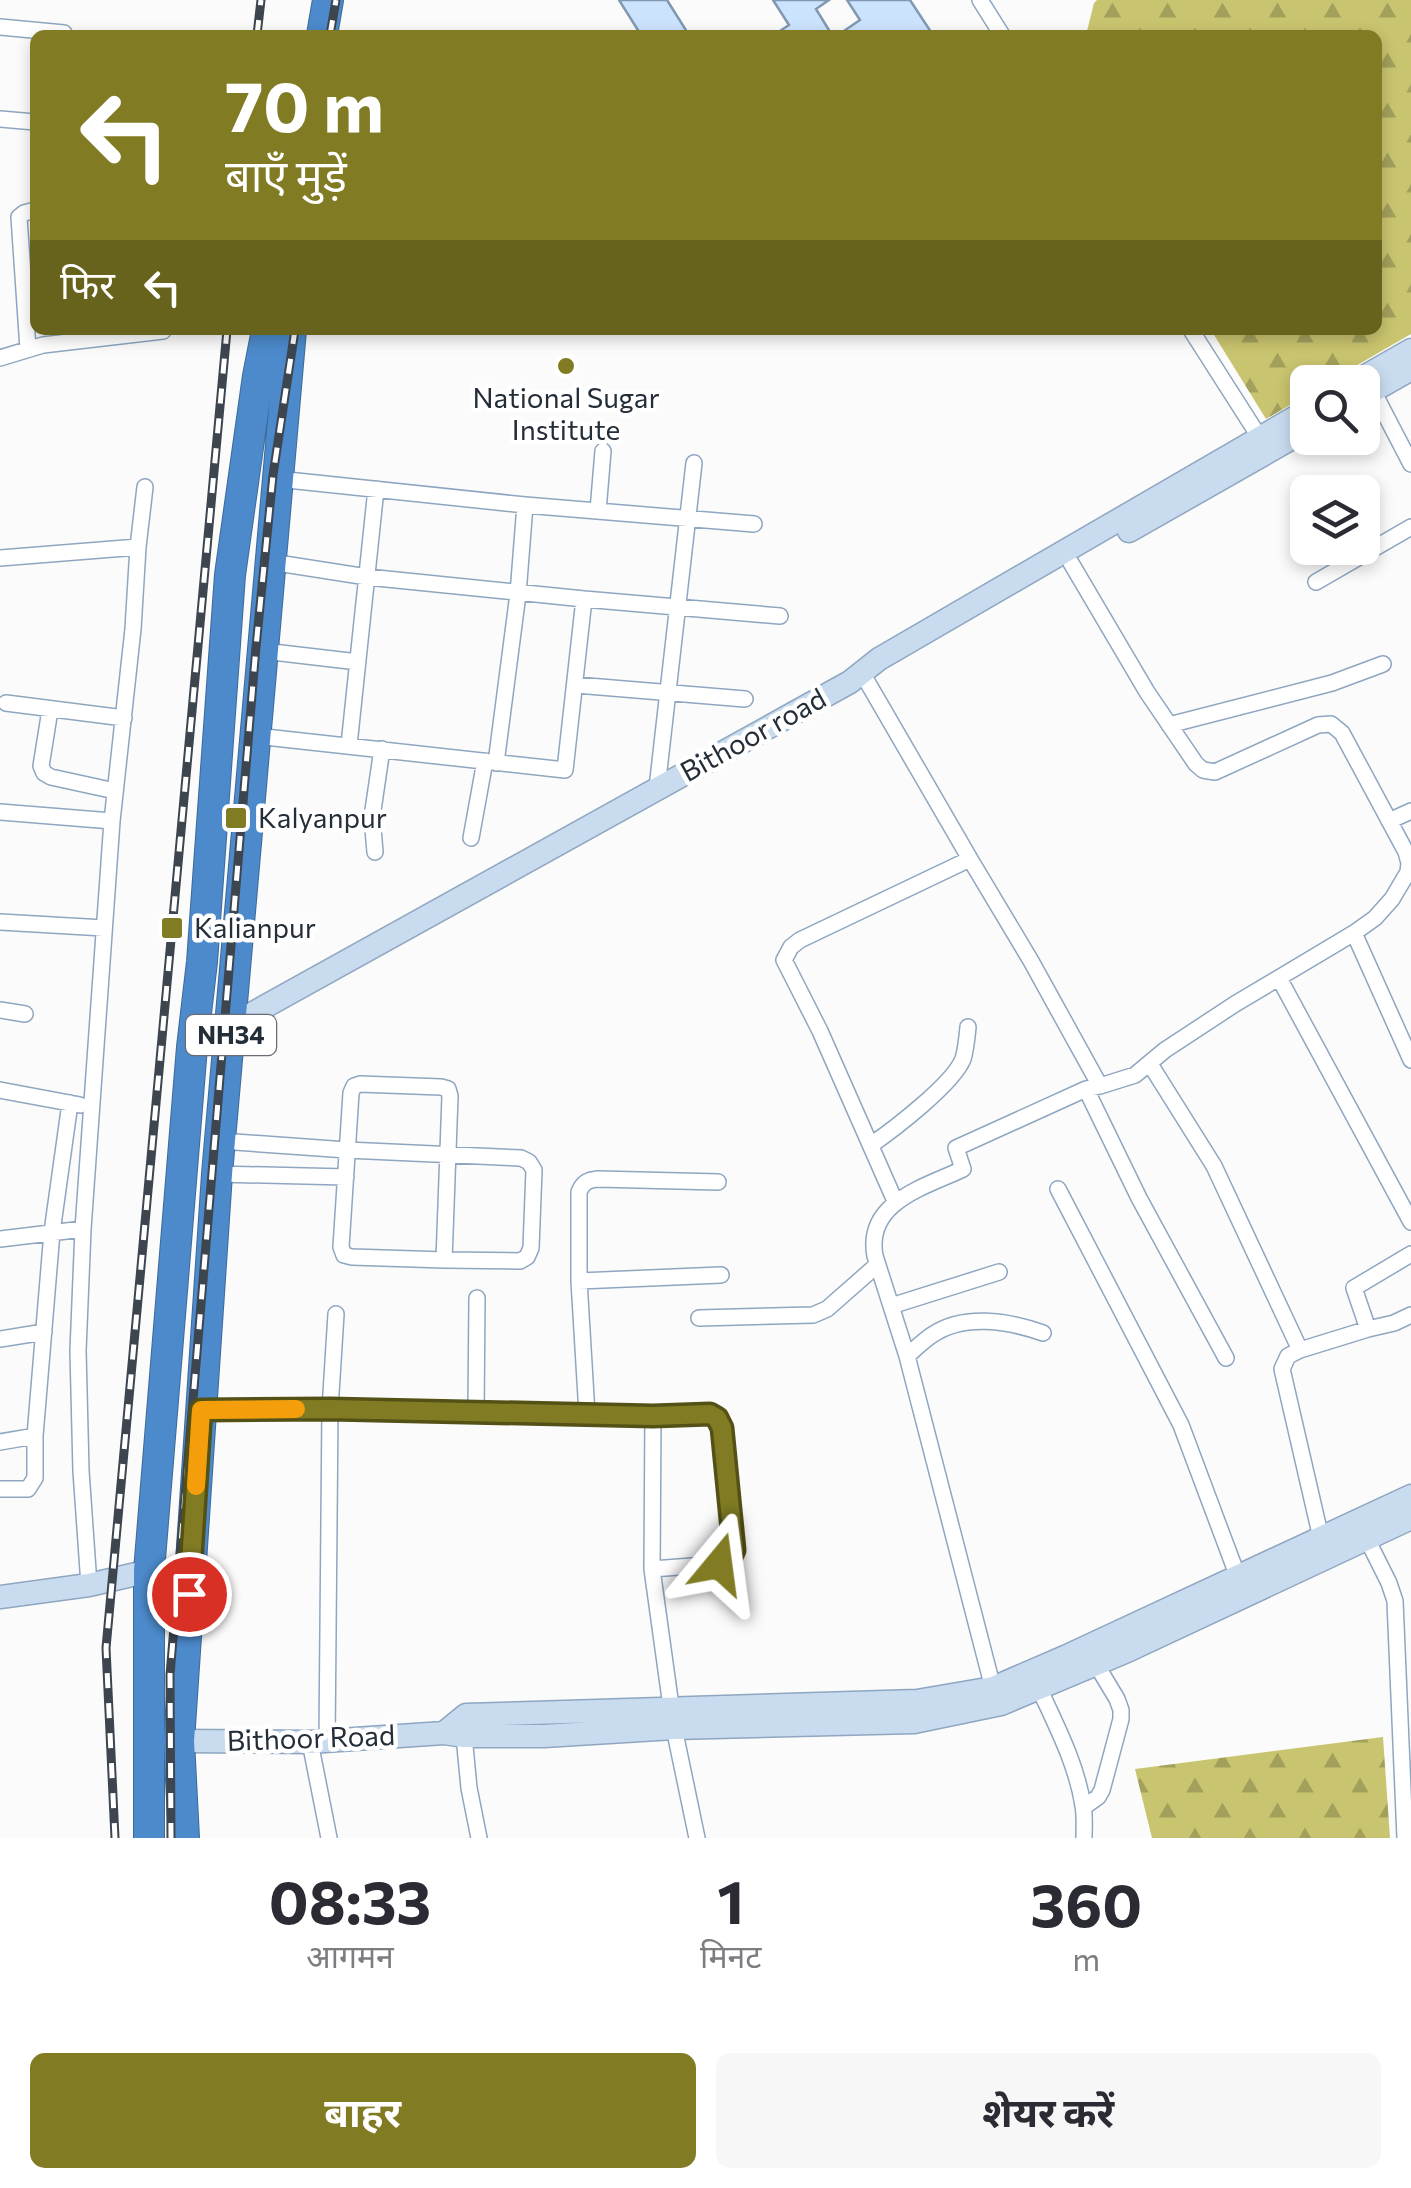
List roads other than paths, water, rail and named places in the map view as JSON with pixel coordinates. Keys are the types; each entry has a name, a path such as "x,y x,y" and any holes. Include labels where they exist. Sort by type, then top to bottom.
{"highway":[{"path":"323,30 328,0"},
{"path":"343,30 348,0"},
{"name":"NH34","path":"149,1838 150,1571 202,962 230,575 266,335"},
{"name":"NH34","path":"184,1838 179,1741 217,1174 291,335"}],"street":[{"path":"980,0 999,30"},
{"path":"0,27 32,30"},
{"path":"0,118 30,121"},
{"path":"28,349 30,316 19,218 30,211"},
{"path":"0,358 28,349 133,335"},
{"path":"1194,335 1260,438"},
{"path":"1380,376 1411,350"},
{"path":"1380,382 1411,368"},
{"path":"1380,416 1411,464"},
{"name":"Bithoor road","path":"192,1047 857,680 879,659 1290,420"},
{"path":"1226,1358 1139,1198 1093,1087 1031,961 857,680 885,671 1290,439"},
{"path":"598,512 602,451"},
{"path":"657,788 694,463"},
{"path":"278,479 754,524"},
{"path":"88,1585 78,1351 82,1229 112,822 134,629 144,486"},
{"path":"349,745 376,490"},
{"path":"471,838 491,762 518,594 525,505"},
{"path":"1316,582 1411,527"},
{"path":"0,558 138,548"},
{"path":"272,562 518,594 780,616"},
{"path":"992,1688 907,1356 872,1243 880,1220 895,1201 963,1168 956,1148 1093,1087 1125,1080 1234,1004 1354,933 1384,908 1408,872 1409,863 1342,733 1331,724 1318,725 1228,767 1209,772 1196,764 1146,692 1072,562"},
{"path":"256,736 565,770 584,600"},
{"path":"264,651 358,662"},
{"path":"1169,726 1332,684 1383,664"},
{"path":"576,684 745,699"},
{"path":"6,703 124,718"},
{"path":"50,710 44,772 51,777 116,791"},
{"path":"375,852 372,817 382,749"},
{"path":"0,812 112,822"},
{"path":"1390,822 1411,812"},
{"path":"895,1201 784,960 785,954 800,940 970,860"},
{"path":"0,922 104,928"},
{"path":"1354,933 1411,1060"},
{"path":"1279,978 1411,1222"},
{"path":"0,1010 25,1014"},
{"path":"871,1146 912,1114 955,1071 963,1058 968,1027"},
{"path":"1150,1064 1214,1166 1300,1350"},
{"path":"221,1141 347,1150 446,1154 521,1158 530,1162 534,1170 528,1257 444,1260 344,1255 341,1248 346,1178 347,1150 351,1093 354,1086 448,1089 450,1096 446,1154 444,1260"},
{"path":"0,1090 90,1107"},
{"path":"0,1489 24,1490 32,1486 35,1478 52,1232 70,1104"},
{"path":"217,1174 346,1178"},
{"path":"587,1414 579,1280 579,1192 585,1182 598,1179 718,1182"},
{"path":"1058,1189 1181,1425 1238,1577"},
{"path":"0,1239 82,1229"},
{"path":"1368,1328 1354,1288 1411,1254"},
{"path":"698,1318 813,1315 827,1309 878,1265"},
{"path":"891,1306 1000,1272"},
{"path":"579,1280 721,1275"},
{"path":"476,1412 477,1298"},
{"path":"329,1838 318,1742 336,1314"},
{"path":"1322,1538 1282,1369 1288,1356 1300,1350 1368,1328 1394,1324 1411,1315"},
{"path":"907,1356 933,1335 982,1321 1016,1323 1043,1333"},
{"path":"0,1339 44,1332"},
{"path":"201,1410 710,1414 720,1422 734,1550 730,1559 719,1564 652,1569"},
{"path":"653,1416 652,1569 672,1719 696,1838"},
{"path":"0,1442 35,1436"},
{"path":"672,1719 914,1722 1001,1704 1096,1664 1363,1530 1411,1496"},
{"path":"672,1719 917,1701 992,1688 1322,1538 1411,1518"},
{"path":"1363,1530 1395,1602 1406,1838"},
{"path":"0,1597 88,1585 150,1571"},
{"path":"1084,1808 1102,1790 1120,1719 1117,1699 1096,1664"},
{"path":"1039,1688 1066,1750 1084,1808 1084,1838"},
{"name":"Bithoor Road","path":"179,1741 318,1742 454,1734 466,1715 672,1719"},
{"path":"454,1734 480,1838"}],"railway":[{"path":"258,30 261,0"},
{"path":"331,30 336,0"},
{"path":"115,1838 106,1648 227,335"},
{"path":"171,1838 170,1675 256,647 273,475 294,335"}],"place":[{"name":"National Sugar Institute","path":"566,366"},
{"name":"Kalyanpur","path":"236,818"},
{"name":"Kalianpur","path":"172,928"}]}
